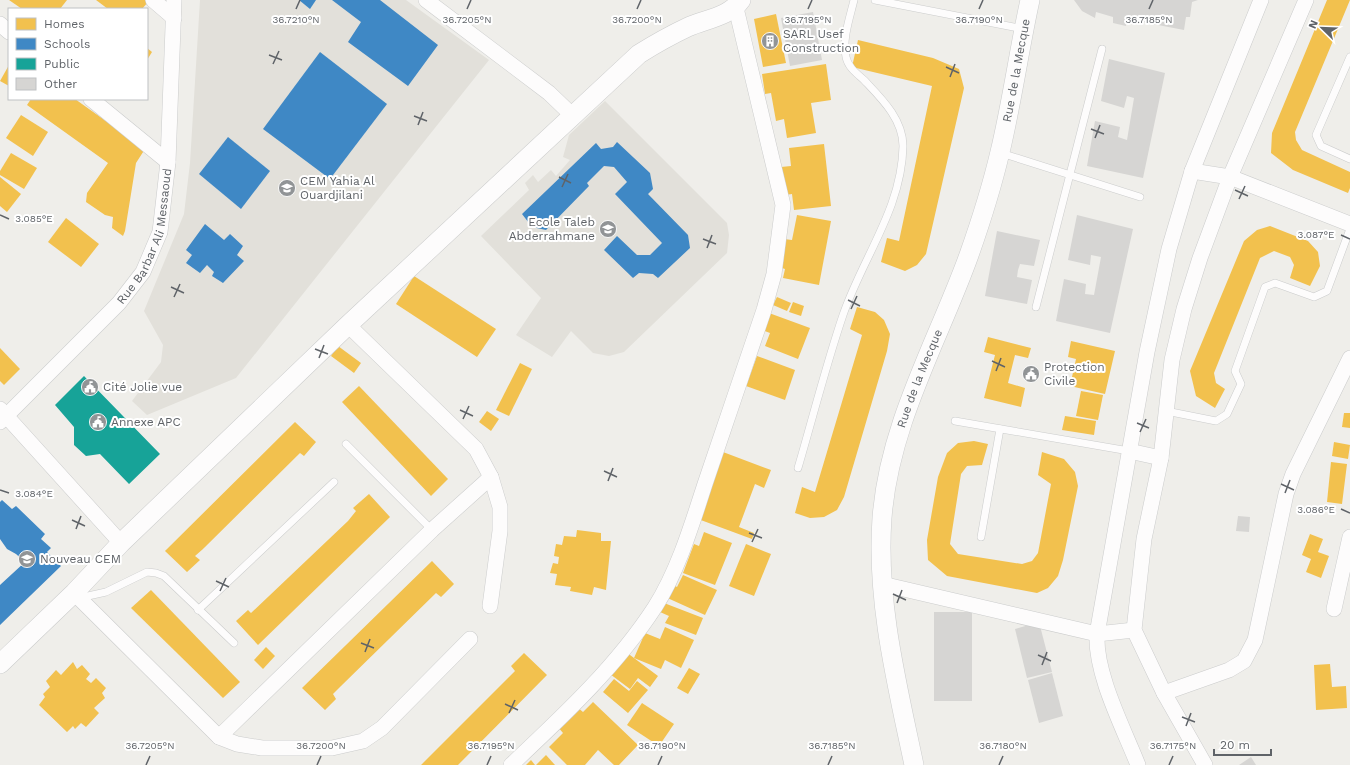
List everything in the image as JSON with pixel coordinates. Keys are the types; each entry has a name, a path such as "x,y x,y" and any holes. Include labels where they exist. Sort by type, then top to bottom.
{"street":[{"path":"153,0 174,18"},
{"name":"Rue Barbar Ali Messaoud","path":"2,416 119,303 143,272 160,232 168,162 174,0"},
{"path":"426,0 549,93 573,116"},
{"name":"Rue de la Mecque","path":"914,765 895,677 882,584 882,518 888,475 899,432 969,255 1000,153 1030,0"},
{"path":"1138,765 1102,673 1097,655 1097,634 1158,294 1169,249 1192,171 1261,0"},
{"path":"1205,765 1164,693 1134,630 1144,539 1161,458 1172,360 1184,309 1200,258 1230,176 1306,0"},
{"path":"0,664 77,596 121,543 348,325 640,54 664,39 739,4 782,205 774,274 764,310 692,523 676,564 656,606 630,642 603,674 511,765"},
{"path":"0,24 8,31"},
{"path":"92,100 168,162"},
{"path":"1192,171 1230,176 1350,224"},
{"path":"348,325 476,449 491,477 500,508 500,531 490,606"},
{"path":"1164,693 1228,670 1244,661 1255,640 1286,494 1293,474 1350,358"},
{"path":"2,416 121,543"},
{"path":"1129,451 1161,458"},
{"path":"219,737 432,530 491,477"},
{"path":"1334,609 1350,537"},
{"path":"882,584 1097,634 1134,630"},
{"path":"77,596 219,737 237,744 262,748 332,748 362,741 382,728 470,639"}],"lane":[{"path":"798,468 844,314 864,265 890,212 900,177 903,144 899,124 886,104 851,69 846,56 847,30 854,0"},
{"path":"875,0 1024,30"},
{"path":"1036,307 1102,50"},
{"path":"1350,57 1316,135 1321,146 1350,159"},
{"path":"1000,153 1140,197"},
{"path":"1166,411 1216,421 1227,414 1241,384 1235,371 1265,287 1275,284 1314,297 1327,291 1350,229"},
{"path":"955,422 1129,451"},
{"path":"980,538 1000,429"},
{"path":"346,444 432,530"},
{"path":"198,610 334,482"},
{"path":"77,596 106,592 147,572 156,573 164,576 234,643"}],"shaded area":[{"name":"CEM Yahia Al Ouardjilani","path":"200,0 406,0 489,60 236,378 147,415 132,401 161,362 163,345 144,311 184,214 190,163"},
{"name":"Ecole Taleb Abderrahmane","path":"605,101 727,223 729,235 727,253 624,352 609,356 593,353 571,331 552,357 516,335 541,298 481,236 529,190 525,183 533,175 538,182 551,170 556,176 570,160 563,157 569,135"}],"building: Homes":[{"path":"9,0 67,0 61,8 21,8"},
{"path":"96,0 145,0 148,2 143,8 107,8"},
{"path":"1327,0 1350,0 1295,132 1296,140 1302,150 1350,172 1350,188 1348,193 1293,170 1271,153 1272,133"},
{"name":"SARL Usef Construction","path":"776,14 786,63 763,67 754,19"},
{"path":"858,40 933,58 959,69 964,88 926,254 917,265 905,271 881,262 887,238 899,241 932,86 852,67"},
{"path":"148,49 152,52 148,58"},
{"path":"826,64 831,100 811,103 816,133 787,138 784,119 776,121 771,93 765,94 762,74"},
{"path":"8,67 8,85 0,81"},
{"path":"30,100 76,100 145,149 136,163 123,236 112,228 113,217 105,215 86,202 87,193 108,163 27,105"},
{"path":"21,115 48,132 33,156 6,138"},
{"path":"824,144 831,206 794,210 792,194 785,195 781,167 791,166 789,148"},
{"path":"11,153 37,168 24,189 0,175 0,171"},
{"path":"0,177 21,194 7,212 0,206"},
{"path":"797,215 831,221 819,285 783,278 785,269 779,267 784,239 792,240"},
{"path":"66,218 99,244 81,267 48,242"},
{"path":"1270,226 1308,241 1318,252 1320,266 1310,286 1290,278 1294,265 1290,257 1274,251 1260,258 1214,373 1216,383 1225,389 1215,408 1196,396 1190,371 1244,241 1257,230"},
{"path":"414,276 496,329 477,357 396,304"},
{"path":"777,297 791,303 787,311 773,305"},
{"path":"793,302 804,306 801,316 789,312"},
{"path":"857,307 875,312 884,320 890,334 887,351 844,497 837,510 824,517 810,518 795,513 802,487 815,492 862,335 850,329"},
{"path":"769,313 810,328 798,359 765,346 770,333 762,330"},
{"path":"988,337 1031,348 1028,358 1015,355 1008,383 1025,388 1021,407 984,398 995,355 984,352"},
{"path":"1071,341 1115,351 1105,394 1070,386 1076,359 1068,357"},
{"path":"338,346 361,363 354,373 331,356"},
{"path":"0,348 20,369 4,385 0,381"},
{"path":"757,356 795,370 785,400 746,386"},
{"path":"520,363 532,369 509,416 496,410"},
{"path":"359,386 448,479 431,496 342,402"},
{"path":"1081,391 1103,395 1098,420 1076,416"},
{"path":"487,411 499,419 491,431 479,422"},
{"path":"1344,413 1350,413 1350,428 1342,427"},
{"path":"1065,416 1096,421 1094,435 1062,430"},
{"path":"295,422 316,442 304,456 300,453 195,556 200,560 187,572 165,551"},
{"path":"974,441 988,444 982,465 967,466 961,474 950,544 958,554 1022,564 1032,561 1038,553 1051,484 1038,475 1042,452 1064,459 1075,472 1078,486 1063,560 1058,576 1048,588 1037,593 947,576 928,560 927,540 938,477 947,453 958,443"},
{"path":"1334,442 1350,445 1348,459 1332,456"},
{"path":"723,452 771,470 764,488 755,484 739,527 754,533 752,539 698,519"},
{"path":"1331,462 1347,464 1342,504 1327,502"},
{"path":"369,494 390,517 258,645 236,621 248,610 251,613 348,521 356,511 353,508"},
{"path":"577,530 601,533 601,541 611,541 606,590 594,587 592,595 570,591 571,587 555,585 557,574 550,573 553,563 558,564 559,557 554,556 556,544 562,545 564,536 576,537"},
{"path":"704,532 732,543 715,585 683,573 694,544 699,546"},
{"path":"1310,534 1323,539 1318,552 1329,556 1321,578 1306,572 1311,559 1302,555"},
{"path":"746,544 771,554 754,596 729,586"},
{"path":"432,561 454,584 441,597 436,593 333,694 336,699 325,710 302,688"},
{"path":"683,575 717,590 705,615 663,596 669,583 677,587"},
{"path":"151,590 240,682 223,698 131,608"},
{"path":"664,603 703,618 696,635 665,623 669,616 660,612"},
{"path":"665,627 694,640 681,668 665,660 661,669 634,658 645,633 660,639"},
{"path":"266,647 275,656 263,669 254,660"},
{"path":"626,652 658,676 650,687 638,678 630,689 610,674"},
{"path":"524,653 547,675 458,765 421,765 515,671 511,666"},
{"path":"73,662 77,669 82,665 90,674 86,679 91,683 96,678 106,688 102,693 105,698 94,708 99,713 86,727 81,723 75,729 73,726 67,732 39,705 45,697 43,694 50,687 46,681 56,670 61,675"},
{"path":"1330,664 1332,687 1346,686 1347,708 1316,710 1314,665"},
{"path":"689,668 700,674 688,694 677,688"},
{"path":"614,679 629,691 637,681 648,690 628,713 603,692"},
{"path":"593,702 638,745 619,765 614,765 598,750 585,765 567,765 549,747 563,733 558,727 577,707 583,712"},
{"path":"642,703 674,724 659,746 627,725"},
{"path":"546,755 555,765 536,765"},
{"path":"531,760 535,765 526,765"}],"building: Schools":[{"path":"299,0 316,0 310,9"},
{"path":"332,0 380,0 438,45 408,86 348,42 361,22"},
{"path":"320,52 387,104 330,179 263,129"},
{"path":"228,137 270,171 241,209 199,174"},
{"path":"617,142 650,173 653,189 648,194 688,235 690,248 658,278 653,274 639,273 633,278 604,250 617,236 637,255 650,255 662,243 615,194 627,182 614,167 604,166 587,183 589,186 546,230 532,227 522,214 596,143 601,149 613,147"},
{"path":"205,224 224,240 230,234 243,246 237,255 244,261 223,283 212,276 214,272 207,265 200,273 186,263 192,255 186,250"},
{"name":"Nouveau CEM","path":"2,500 12,509 16,506 45,534 41,539 51,548 47,552 61,566 0,625 0,585 25,562 16,554 7,549 0,539 0,502"}],"building: Public":[{"path":"84,376 160,454 129,484 100,454 86,456 74,445 74,427 55,405"}],"building: Other":[{"path":"1074,0 1198,0 1192,2 1190,17 1186,17 1184,30 1127,19 1126,26 1113,23 1113,17 1096,12 1095,18 1082,11"},
{"path":"813,12 822,60 790,66 781,18"},
{"path":"1109,59 1165,73 1143,178 1087,166 1095,121 1120,127 1118,137 1127,140 1134,98 1127,96 1124,108 1101,101"},
{"path":"1077,215 1133,229 1110,333 1056,321 1064,279 1086,284 1085,294 1094,295 1101,257 1091,255 1090,265 1068,260"},
{"path":"997,231 1040,240 1034,266 1020,264 1018,270 1017,277 1032,280 1027,304 985,296"},
{"path":"1238,516 1250,517 1249,532 1236,531"},
{"path":"934,612 972,612 972,701 934,701"},
{"path":"1039,622 1052,672 1027,678 1015,629"},
{"path":"1052,673 1063,716 1039,723 1028,680"},
{"path":"1251,757 1256,765 1239,765"}],"place":[{"name":"SARL Usef Construction","path":"770,41"},
{"name":"CEM Yahia Al Ouardjilani","path":"287,188"},
{"name":"Ecole Taleb Abderrahmane","path":"608,229"},
{"name":"Protection Civile","path":"1031,374"},
{"name":"Cité Jolie vue","path":"90,387"},
{"name":"Annexe APC","path":"98,422"},
{"name":"Nouveau CEM","path":"27,559"}]}
